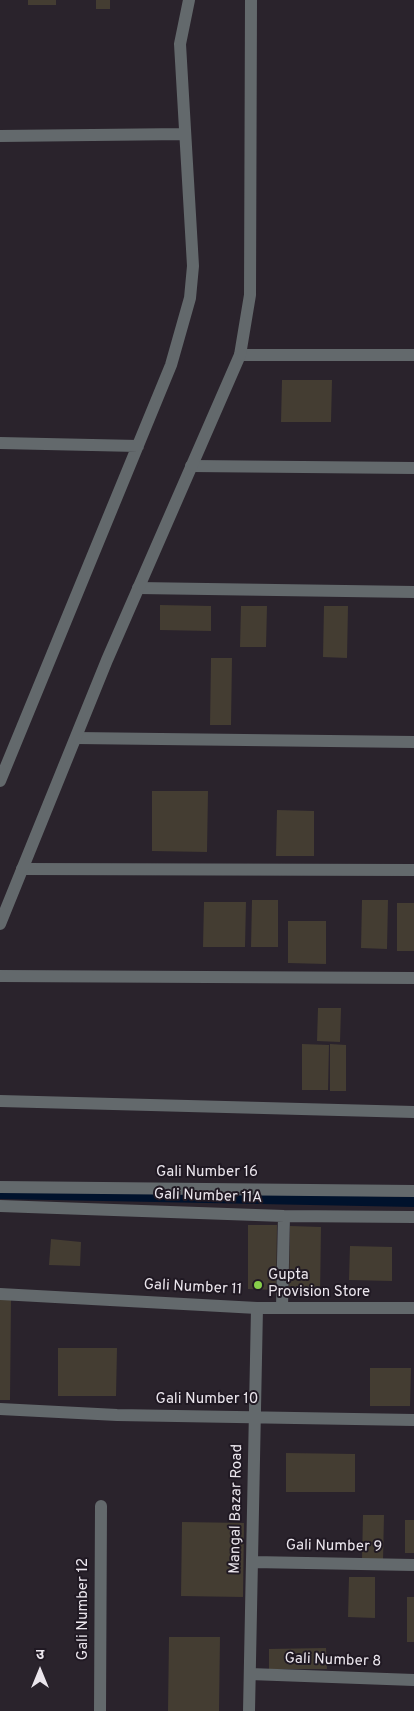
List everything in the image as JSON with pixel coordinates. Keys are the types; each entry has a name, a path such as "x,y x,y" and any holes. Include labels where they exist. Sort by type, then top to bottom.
{"street":[{"path":"0,781 171,365 190,298 193,266 180,44 189,0"},
{"path":"0,924 138,588 240,355 250,295 251,0"},
{"path":"0,136 185,134"},
{"path":"240,355 414,355"},
{"path":"0,443 138,446"},
{"path":"191,466 414,468"},
{"path":"138,588 414,592"},
{"path":"76,738 414,742"},
{"path":"22,869 414,870"},
{"path":"0,976 414,978"},
{"path":"0,1101 414,1112"},
{"name":"Gali Number 16","path":"0,1187 414,1191"},
{"name":"Gali Number 11A","path":"0,1206 284,1216 414,1217"},
{"path":"282,1308 284,1216"},
{"name":"Gali Number 11","path":"0,1294 257,1308 414,1308"},
{"name":"Mangal Bazar Road","path":"249,1711 257,1308"},
{"name":"Gali Number 10","path":"0,1409 117,1415 414,1420"},
{"name":"Gali Number 12","path":"100,1711 101,1506"},
{"name":"Gali Number 9","path":"253,1562 414,1565"},
{"name":"Gali Number 8","path":"250,1674 414,1680"}],"building":[{"path":"28,0 56,0 56,5 28,5"},
{"path":"96,0 110,0 110,9 96,9"},
{"path":"282,380 332,380 331,422 281,422"},
{"path":"160,605 211,606 211,631 160,630"},
{"path":"241,606 267,606 266,647 240,647"},
{"path":"324,606 348,606 347,658 323,657"},
{"path":"211,658 232,658 231,725 210,725"},
{"path":"152,791 208,791 207,852 152,851"},
{"path":"277,810 314,811 314,856 276,856"},
{"path":"252,900 278,900 278,947 251,947"},
{"path":"362,900 388,900 387,949 361,948"},
{"path":"204,902 246,902 245,947 203,947"},
{"path":"397,903 414,903 414,951 397,951"},
{"path":"288,921 326,921 326,964 288,963"},
{"path":"318,1008 341,1008 340,1042 317,1041"},
{"path":"302,1044 329,1045 328,1090 302,1090"},
{"path":"330,1044 346,1045 346,1091 330,1091"},
{"path":"248,1225 277,1225 276,1290 248,1289"},
{"path":"290,1226 321,1227 320,1296 289,1296"},
{"path":"51,1239 81,1242 80,1266 49,1265"},
{"path":"350,1246 392,1247 392,1281 349,1280"},
{"path":"0,1298 11,1298 10,1400 0,1400"},
{"path":"58,1348 117,1348 116,1396 58,1396"},
{"path":"370,1368 411,1368 410,1406 370,1406"},
{"path":"286,1453 355,1454 355,1492 286,1492"},
{"path":"363,1515 384,1515 383,1561 362,1560"},
{"path":"405,1520 414,1520 414,1553 405,1553"},
{"path":"182,1522 244,1523 243,1597 181,1596"},
{"path":"349,1577 375,1577 375,1618 348,1617"},
{"path":"407,1597 414,1597 414,1642 407,1642"},
{"path":"169,1637 220,1637 219,1711 168,1711"},
{"path":"326,1648 327,1669 269,1669 269,1649"}],"waterway":[{"path":"0,1194 414,1202"}],"place":[{"name":"Gupta Provision Store","path":"258,1285"}]}
